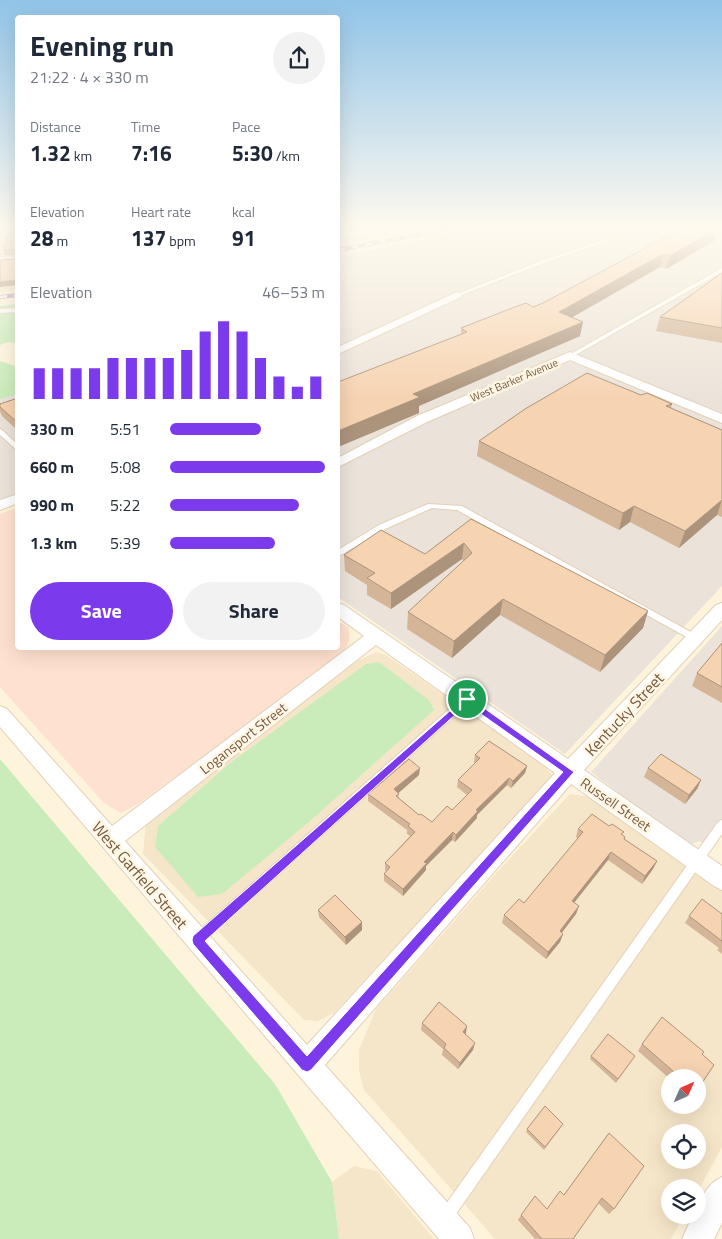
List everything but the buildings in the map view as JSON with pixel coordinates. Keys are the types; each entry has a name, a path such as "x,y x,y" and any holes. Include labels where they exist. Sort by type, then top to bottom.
{"street":[{"path":"340,350 457,295"},
{"name":"West Barker Avenue","path":"340,462 422,419 570,356 722,419"},
{"path":"0,505 15,499"},
{"name":"Kentucky Street","path":"307,1065 569,772 722,609"},
{"name":"Russell Street","path":"340,610 722,879"},
{"name":"Logansport Street","path":"110,840 376,636"},
{"name":"West Garfield Street","path":"0,714 459,1239"},
{"path":"697,1239 722,1192"}],"lane":[{"path":"457,295 481,286"},
{"path":"570,356 694,286"},
{"path":"0,310 15,310"},
{"path":"0,431 15,446"},
{"path":"340,552 382,526 431,506 459,508 695,638"},
{"path":"197,940 467,699"},
{"path":"443,1220 722,825"}],"shaded area":[{"path":"0,286 15,286 15,290 0,292"},
{"path":"340,286 722,286 722,586 565,754 340,598"},
{"path":"15,391 15,494 0,500 0,396"},
{"path":"15,509 15,650 340,650 340,622 348,628 350,638 345,650 309,679 138,804 121,813 104,803 0,687 0,514"},
{"path":"722,626 722,832 711,848 700,841 691,844 682,840 591,772"},
{"path":"376,652 386,655 542,763 553,776 334,1013 318,1021 304,1020 143,854 146,822 357,661"},
{"path":"570,794 592,797 722,891 722,1147 705,1179 661,1179 661,1224 679,1224 671,1239 495,1239 364,1090 359,1071 359,1050 376,1009 499,870"},
{"path":"354,1166 377,1171 434,1239 339,1239 332,1182"}],"green space":[{"path":"15,304 15,343 8,342 0,345 0,306"},
{"path":"0,361 15,366 15,395 0,399"},
{"path":"379,662 429,700 434,710 309,822 222,894 198,897 155,847 158,826 230,763 366,664"},
{"path":"0,759 275,1084 332,1182 339,1239 0,1239"}],"railway":[{"path":"0,297 15,295"}],"route":[{"path":"467,699 569,772 307,1065 197,940 467,699"}]}
